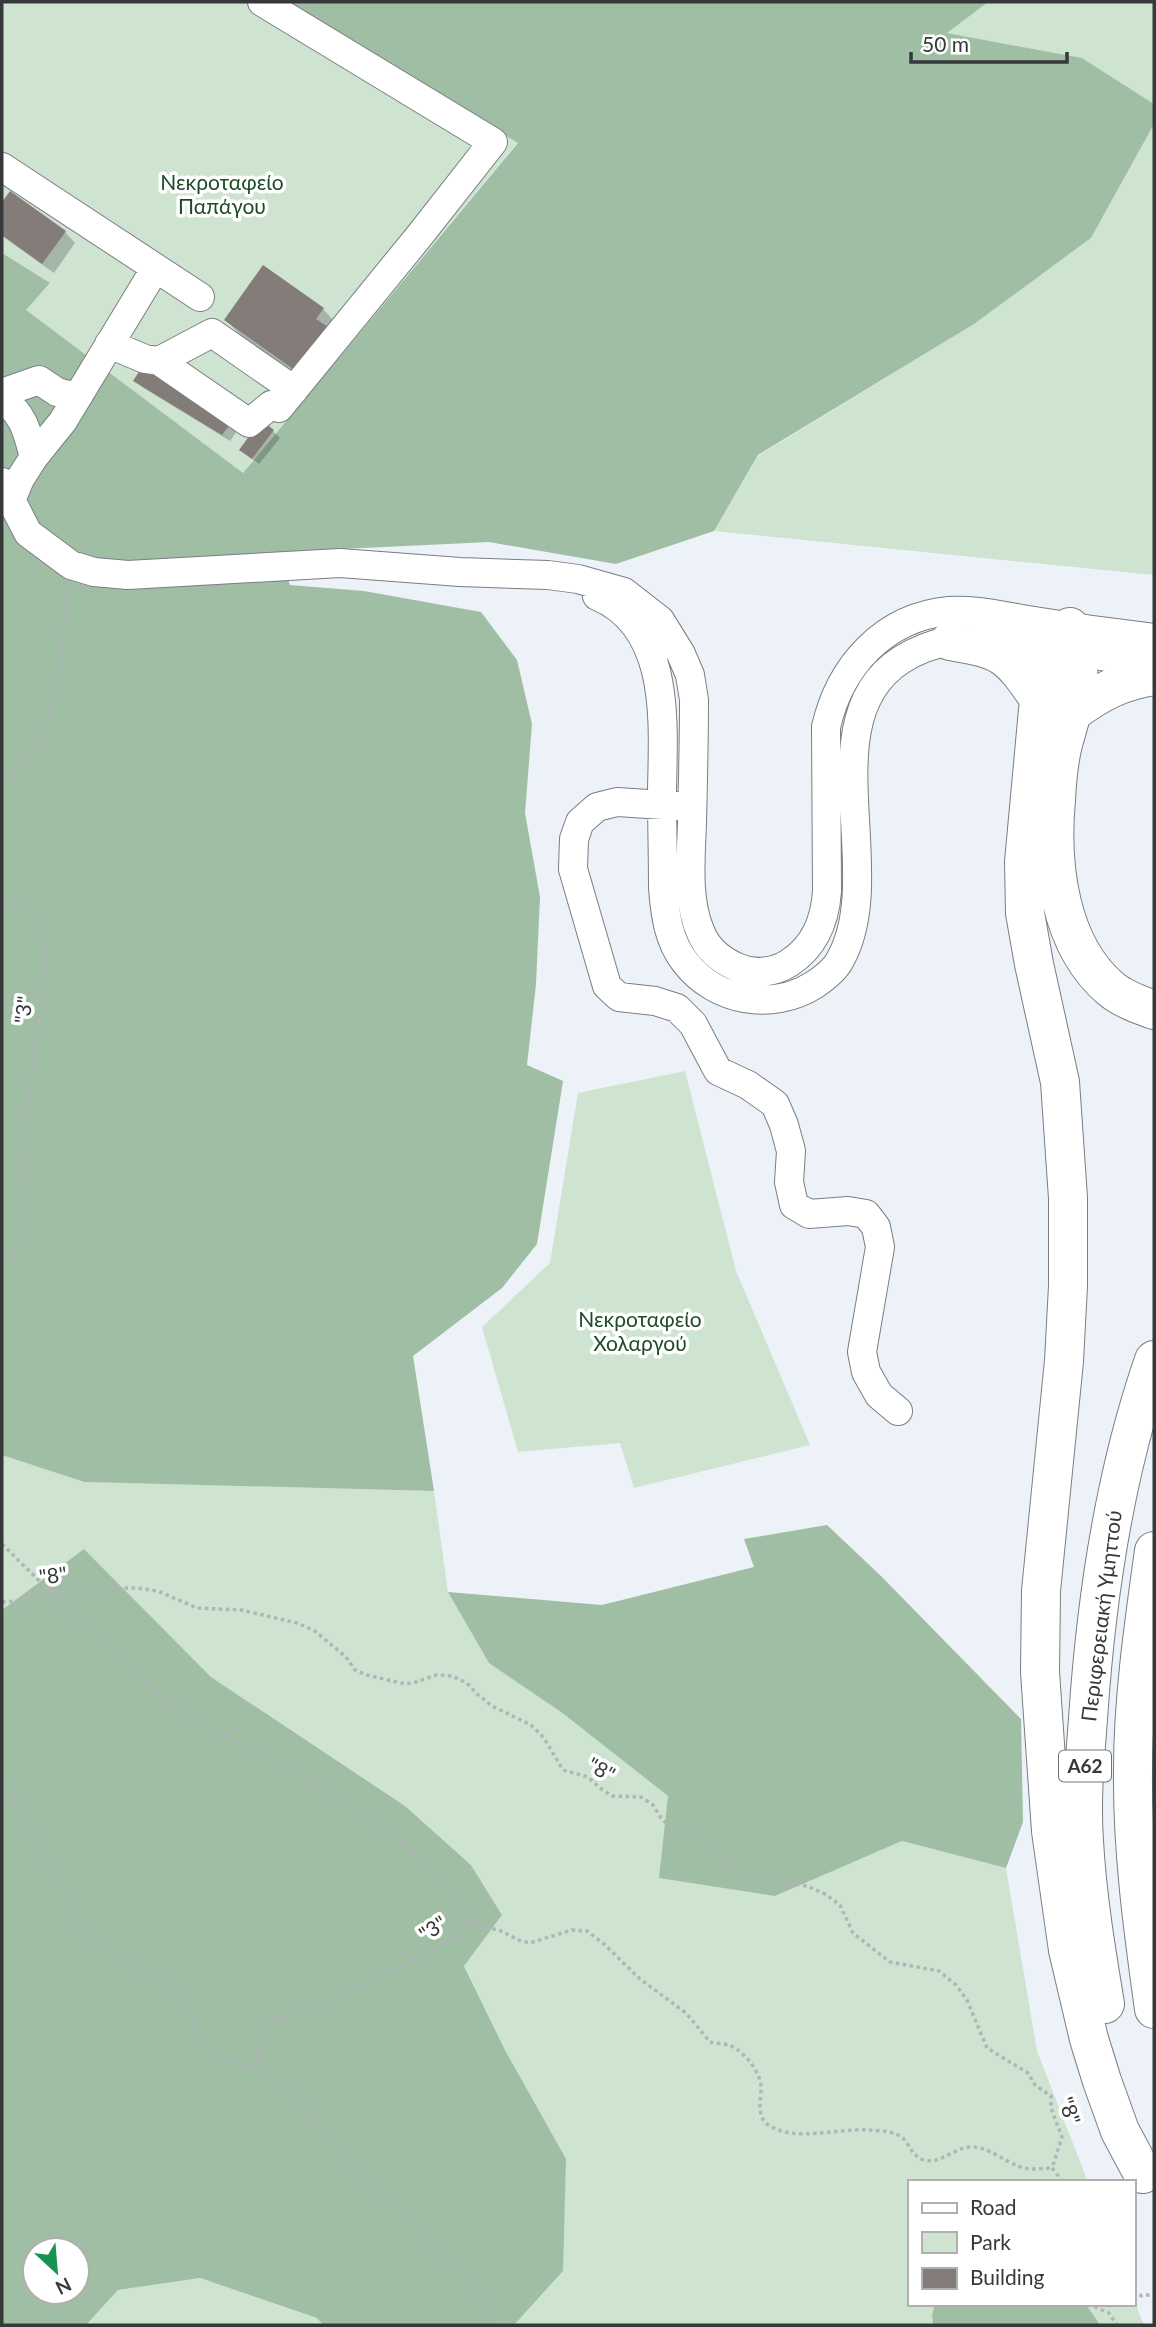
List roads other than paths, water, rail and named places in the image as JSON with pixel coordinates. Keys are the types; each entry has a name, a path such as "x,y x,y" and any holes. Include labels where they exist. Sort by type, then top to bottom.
{"highway":[{"path":"950,641 981,646 1002,654 1056,706"},
{"path":"1068,643 1044,680 1056,706 1064,739 1055,800 1055,847 1060,893 1069,931 1091,967 1112,989 1154,1010"},
{"path":"1056,706 1121,683 1154,676"},
{"path":"1056,706 1024,862 1026,913 1034,964 1060,1082 1068,1198 1068,1286 1064,1361 1041,1591 1040,1672 1051,1831 1068,1950 1089,2039 1120,2131 1149,2190"},
{"name":"Περιφερειακή Υμηττού","path":"1149,2190 1110,2034 1095,1945 1084,1839 1084,1774 1097,1619 1116,1502 1138,1406 1154,1360"},
{"name":"Περιφερειακή Υμηττού","path":"1154,1551 1137,1688 1133,1769 1136,1852 1154,2009"}],"street":[{"path":"109,344 145,359 159,361 249,422 271,405 279,408 493,142 262,2"},
{"path":"2,167 200,297"},
{"path":"155,269 63,421 20,479 7,490 28,533 71,565 94,572 128,575 340,563 548,575 624,592 660,620 681,654 690,675 694,700 691,873 694,907 701,933 713,952 745,971 764,972 781,968 796,959 820,928 826,910 826,727 832,702 842,681 856,660 879,639 903,624 928,615 950,611 982,613 1068,643 1154,666"},
{"path":"159,361 212,333 295,390"},
{"path":"34,457 18,411 2,396 39,380 57,392 77,397"},
{"path":"460,572 581,589 604,599 623,612 642,636 653,660 662,693 665,916 672,941 685,962 702,979 724,993 750,1000 773,1001 797,995 820,981 839,964 849,944 856,919 858,893 854,763 857,728 864,703 879,679 900,661 925,648 950,641 983,639 1068,643 1154,638"},
{"path":"693,807 617,802 597,807 580,822 573,839 573,869 607,986 619,997 655,1001 677,1008 693,1024 718,1071 748,1085 775,1104 791,1151 789,1182 793,1205 810,1214 848,1211 866,1214 876,1227 880,1247 862,1352 866,1371 879,1395 898,1411"}],"park label":[{"name":"Νεκροταφείο Παπάγου","path":"222,195"},
{"name":"Νεκροταφείο Χολαργού","path":"640,1332"}]}
